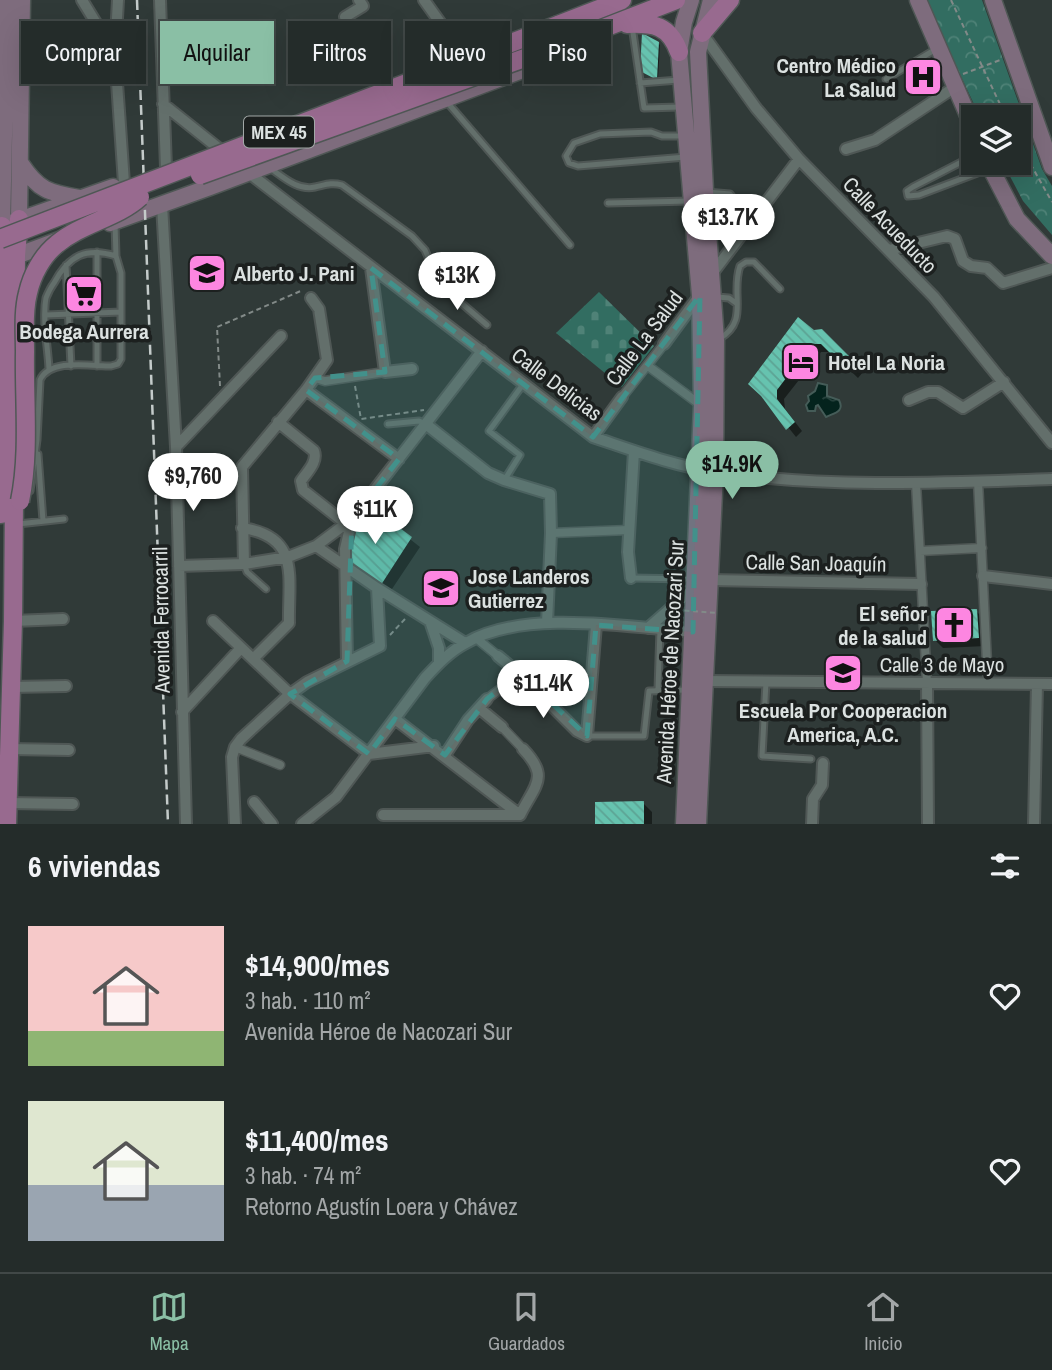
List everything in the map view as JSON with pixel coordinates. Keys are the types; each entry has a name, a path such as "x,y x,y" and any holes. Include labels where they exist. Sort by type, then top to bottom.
{"main road":[{"path":"7,0 21,164 19,219 5,257 1,427 10,516"},
{"path":"8,824 13,621 4,587 10,516 16,304 1,231 9,43 22,0"},
{"name":"MEX 45","path":"569,21 622,0"},
{"name":"MEX 45","path":"611,27 676,0"},
{"name":"Avenida Héroe de Nacozari Sur","path":"684,824 693,632 708,470 716,340 706,296 711,275 708,229 688,157 683,107 679,52 691,0"},
{"name":"Avenida Héroe de Nacozari Sur","path":"708,470 702,406 706,296 698,196 698,52 711,0"},
{"path":"702,33 730,0"},
{"path":"918,0 963,105"},
{"path":"993,0 1052,167"},
{"path":"625,22 648,23 662,29 673,37 679,52"},
{"name":"MEX 45","path":"1,231 524,38"},
{"name":"MEX 45","path":"5,257 140,197 524,58"},
{"path":"5,257 162,205 524,70"},
{"path":"1,231 19,219 166,167 405,75"},
{"path":"196,155 193,164 195,178 199,183 210,187"},
{"path":"21,164 44,190 103,194 110,201 110,222"},
{"path":"995,175 1017,219 1052,256"},
{"path":"122,183 120,202 134,214"},
{"path":"10,516 24,458 25,324 27,295 35,273 44,257 57,244 81,228 131,205 140,197"},
{"path":"16,304 35,259 46,245"},
{"name":"Avenida Héroe de Nacozari Sur","path":"698,824 705,681 699,582"}],"street":[{"path":"82,0 95,21"},
{"path":"117,21 118,0"},
{"path":"160,0 166,167"},
{"path":"345,17 363,6 359,0"},
{"path":"424,0 439,21"},
{"name":"Calle Acueducto","path":"702,33 756,108 799,159 934,297 1052,443"},
{"path":"846,149 875,140 953,82"},
{"path":"117,84 122,183"},
{"name":"Calle Delicias","path":"163,104 248,173 593,437 708,470 821,481 916,483 1052,479"},
{"path":"711,275 799,159"},
{"name":"Avenida Ferrocarril","path":"162,205 176,447 186,824"},
{"path":"889,250 947,236 955,239 962,261 971,266 987,268 1003,283 1052,268"},
{"path":"371,268 385,372"},
{"name":"Calle La Salud","path":"593,437 664,344 706,296"},
{"path":"244,564 243,467 327,360 319,309 311,298"},
{"path":"176,447 281,336"},
{"path":"179,566 244,564 288,557 316,546 349,521 427,425 482,351"},
{"path":"648,366 702,406"},
{"path":"315,378 325,381 412,369"},
{"path":"909,400 928,392 938,392 963,408 1004,382"},
{"path":"306,390 398,459"},
{"path":"278,422 316,455 301,481 303,489 349,521"},
{"path":"427,425 488,473 550,494 547,623"},
{"path":"631,578 628,552 635,451"},
{"path":"978,481 988,683"},
{"path":"916,483 927,683 928,824"},
{"path":"347,661 345,549 349,521"},
{"path":"242,528 256,530 268,536 280,545 288,557 289,623 253,659"},
{"path":"551,533 629,530"},
{"path":"316,546 465,643"},
{"path":"920,551 982,548"},
{"path":"983,576 1052,584"},
{"path":"648,628 699,582"},
{"name":"Calle San Joaquín","path":"699,582 921,583"},
{"path":"234,824 232,757 235,747 290,695 347,661 380,646 377,588"},
{"path":"13,621 63,619"},
{"path":"213,621 290,695 369,754 433,746"},
{"path":"429,621 439,648 439,663"},
{"path":"302,824 336,797 439,663 465,643 513,625 547,623 693,632"},
{"path":"476,638 520,674 577,731 587,736 596,625"},
{"path":"182,712 241,648"},
{"path":"445,755 483,704 520,674"},
{"name":"Calle 3 de Mayo","path":"705,681 1052,684"},
{"path":"1034,824 1037,684"},
{"path":"11,687 66,687"},
{"path":"483,704 536,762 539,777 520,815"},
{"path":"395,719 520,815"},
{"path":"235,747 280,765"},
{"path":"9,749 69,750"},
{"path":"812,824 813,799 822,785 823,763"},
{"path":"254,802 272,824"},
{"path":"8,803 73,804"},
{"path":"383,815 520,815"}],"lane":[{"path":"625,22 644,108 683,107"},
{"path":"886,79 939,47"},
{"path":"640,83 681,79"},
{"path":"444,100 570,245"},
{"path":"686,135 662,136 651,132 600,134 574,143 566,156 569,163 578,166 688,157"},
{"path":"961,162 913,187 907,191 908,196 919,195 968,175"},
{"path":"268,166 296,185 312,188 334,182 342,185 412,236 425,250 437,278 446,290 487,325"},
{"path":"608,203 730,194 738,204 735,219 708,229"},
{"path":"10,516 24,507 30,492 37,440 40,380 43,374 49,369 71,366 118,364 121,359 121,272 110,222"},
{"path":"49,369 47,297 57,276 81,253 97,252 116,256"},
{"path":"97,252 97,366"},
{"path":"716,340 732,332 738,316 736,303 740,266 746,262 754,262 780,289"},
{"path":"66,265 71,366"},
{"path":"706,296 729,298 736,303"},
{"path":"46,315 121,312"},
{"path":"504,480 520,455 489,431 524,383"},
{"path":"388,424 419,421 427,425"},
{"path":"37,440 43,521"},
{"path":"10,516 43,521 64,519"},
{"path":"244,564 247,572 266,589"},
{"path":"631,578 699,582"},
{"path":"658,690 660,629"},
{"path":"766,682 762,756 811,759"},
{"path":"587,736 644,736 649,691 690,690"}],"path":[{"path":"951,0 1000,105"},
{"path":"953,82 982,66 1011,56"},
{"path":"1031,165 1052,202"},
{"path":"221,399 217,327 303,290 311,298"},
{"path":"353,377 361,419 439,408"},
{"path":"380,646 413,610"},
{"path":"676,610 719,612"}],"highlighted area":[{"path":"371,268 593,437 700,295 693,632 596,625 587,736 520,674 487,699 445,755 395,719 369,754 290,694 347,661 352,519 399,459 306,390 315,378 385,372"}],"green space":[{"path":"925,0 982,0 1019,105 974,105"},
{"path":"1031,138 1042,169 1052,186 1052,235 1023,201 1009,175 1031,175"},
{"path":"599,292 654,346 622,387 556,333"}],"water":[{"path":"818,383 827,385 827,396 839,400 841,407 826,417 818,405 815,411 808,411 806,405 808,396 815,391"}],"building":[{"path":"642,33 659,42 657,80 640,71"},
{"path":"798,317 814,330 822,329 856,363 848,371 821,344 812,344 777,390 777,399 795,422 786,430 761,396 748,384"},
{"path":"368,504 412,537 379,588 348,566 347,548 357,516"},
{"path":"977,609 979,638 933,641 931,611"},
{"path":"644,801 644,824 595,824 595,802"}],"railway":[{"path":"137,0 168,824"}],"place":[{"name":"Centro Médico La Salud","path":"923,77"},
{"name":"Alberto J. Pani","path":"207,273"},
{"name":"Bodega Aurrera","path":"84,294"},
{"name":"Hotel La Noria","path":"801,362"},
{"name":"Jose Landeros Gutierrez","path":"441,588"},
{"name":"El señor de la salud","path":"954,625"},
{"name":"Escuela Por Cooperacion America, A.C.","path":"843,673"}]}
